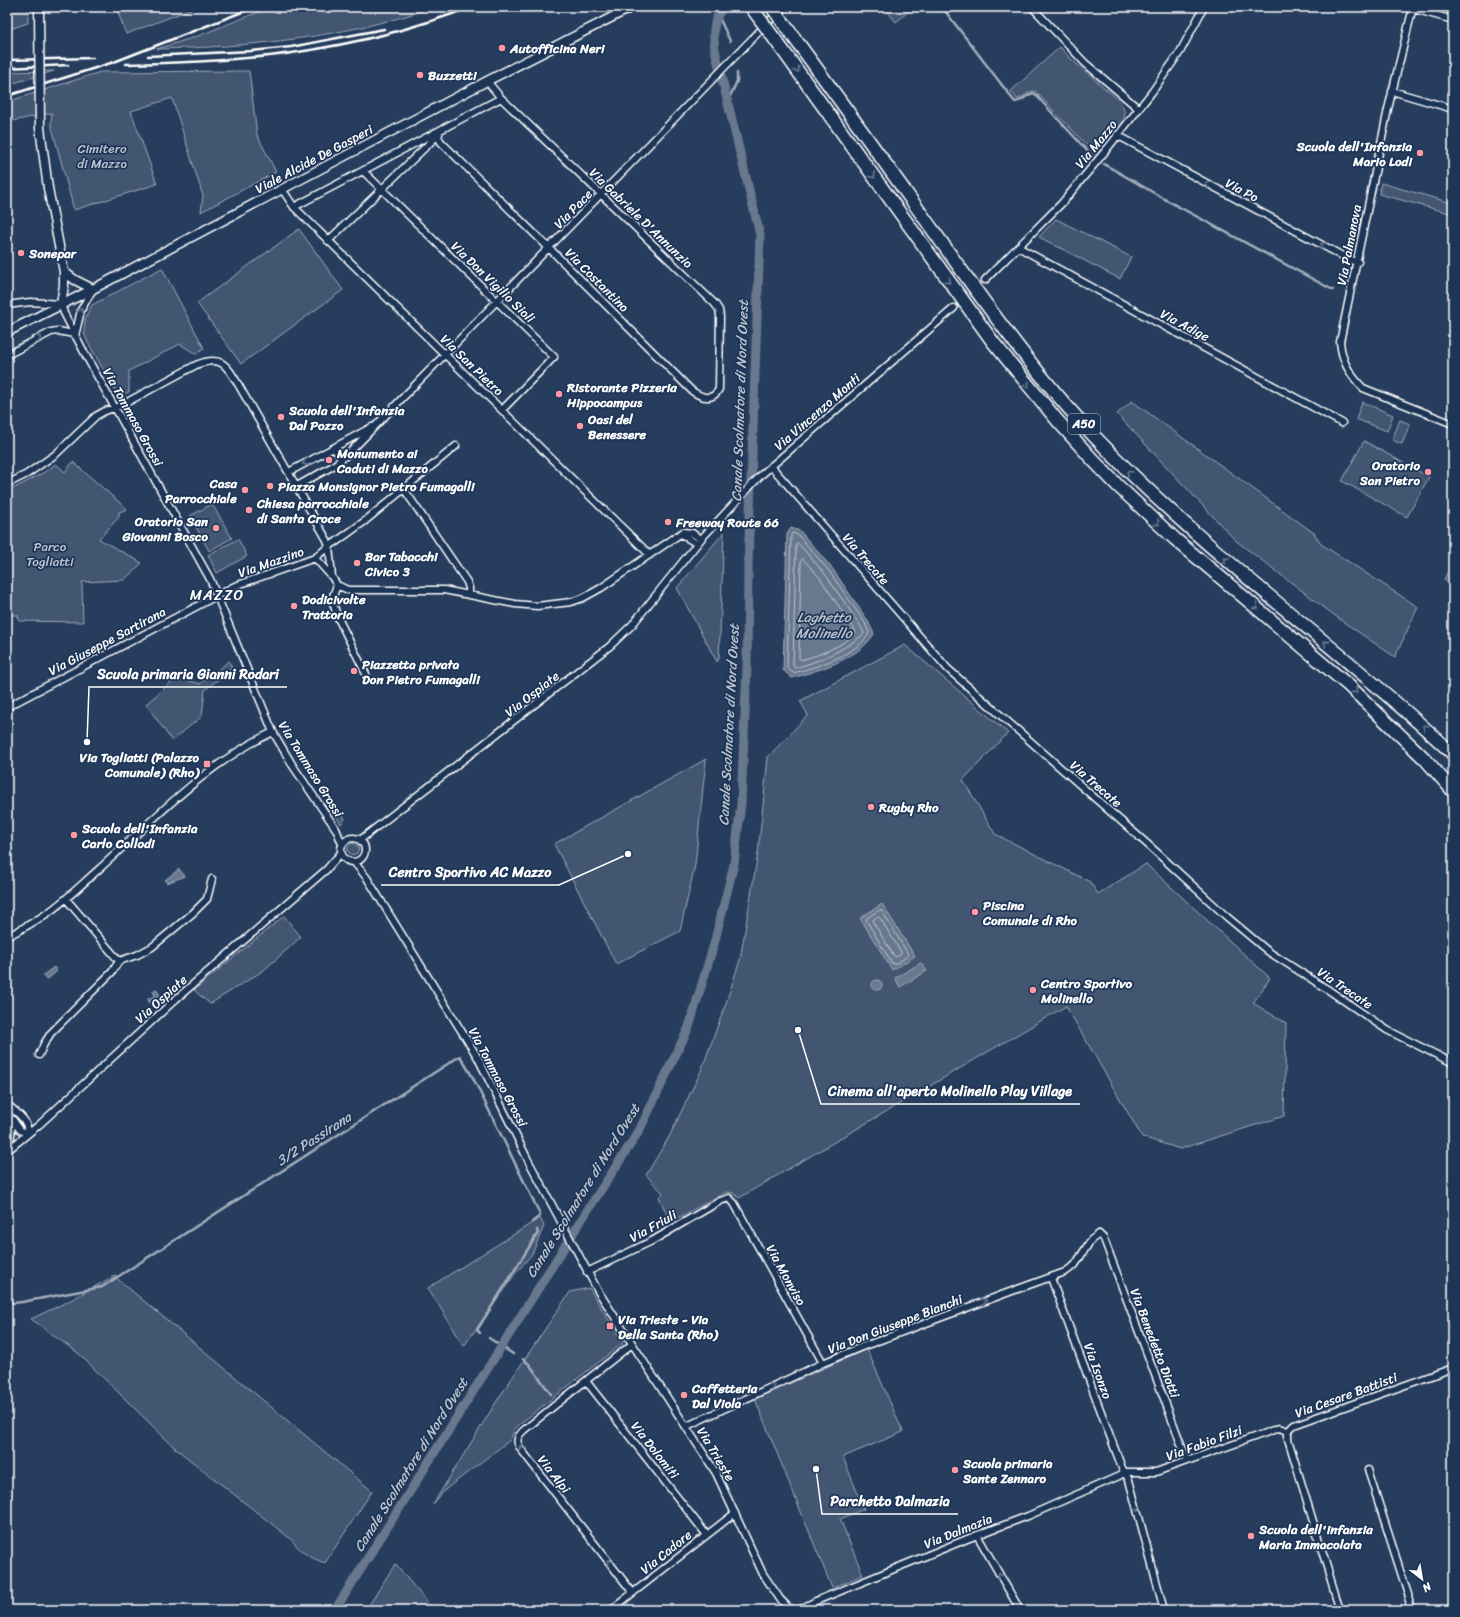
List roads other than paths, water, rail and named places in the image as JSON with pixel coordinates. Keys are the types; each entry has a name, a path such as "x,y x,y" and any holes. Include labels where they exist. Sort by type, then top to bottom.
{"highway":[{"name":"A50","path":"751,7 993,342 1033,392 1092,459 1174,539 1349,686 1426,760 1453,791"},
{"name":"A50","path":"772,7 963,273 1026,356 1092,435 1130,474 1174,515 1231,565 1380,688 1453,754"}],"street":[{"path":"7,305 30,302 61,304 64,285 64,272 48,188 40,128 39,7"},
{"name":"Viale Alcide De Gasperi","path":"7,332 93,289 487,81 632,7"},
{"name":"Via Pace","path":"297,486 341,460 377,425 783,7"},
{"path":"1032,7 1085,63 1139,109"},
{"name":"Via Mazzo","path":"985,280 1062,203 1139,109 1180,52 1204,7"},
{"path":"1411,8 1453,20"},
{"name":"Via Palmanova","path":"1411,8 1392,91 1358,262 1340,342 1341,353 1354,379 1363,388 1453,424"},
{"name":"Via Gabriele D'Annunzio","path":"487,81 501,98 601,196 715,304 719,310 720,316 719,389 716,395"},
{"path":"1392,91 1453,109"},
{"path":"328,241 436,134 447,126 501,98"},
{"path":"294,207 363,170 436,134"},
{"name":"Via Costantino","path":"436,134 441,142 550,248 692,392 699,396 712,397 716,395"},
{"name":"Via Po","path":"1118,135 1350,260 1358,262"},
{"name":"Via Don Vigilio Sioli","path":"363,170 496,302 554,357 502,410"},
{"name":"Via San Pietro","path":"282,189 294,207 328,241 650,555"},
{"name":"Via Adige","path":"1018,247 1342,423"},
{"path":"7,355 51,332 62,331 74,335 81,310 93,289 75,280 64,272"},
{"name":"Via Tommaso Grossi","path":"61,304 74,335 199,558 218,595 273,732 293,766 336,829 342,844"},
{"name":"Via Vincenzo Monti","path":"699,542 760,476 954,308"},
{"path":"7,484 27,474 50,459 69,443 96,416 125,403 196,365 214,360 221,362 228,368 235,379 297,486 329,546 332,577"},
{"name":"Via Pace","path":"289,472 377,425"},
{"name":"Via Mazzino","path":"218,595 235,586 315,558 404,489 456,446"},
{"path":"332,448 336,451 341,460"},
{"name":"Via Trecate","path":"771,466 948,669 1154,850 1227,917 1269,952 1387,1030 1453,1063"},
{"path":"404,489 467,582 469,594"},
{"path":"315,558 337,585 348,590 444,590 526,605 546,606 571,602 591,594 681,534 687,532 692,533 699,542"},
{"name":"Via Ospiate","path":"360,840 610,646 632,625 699,542"},
{"path":"337,585 332,599 337,616 366,674"},
{"name":"Via Giuseppe Sartirana","path":"7,706 218,595"},
{"path":"7,937 33,923 66,899 196,782 242,748 273,732"},
{"name":"Via Tommaso Grossi","path":"336,829 349,839"},
{"path":"356,838 360,840 365,850 364,855 361,860 349,862 342,856 342,844 349,839 356,838"},
{"name":"Via Ospiate","path":"7,1150 27,1134 176,999 342,856"},
{"name":"Via Tommaso Grossi","path":"361,860 367,878"},
{"name":"Via Tommaso Grossi","path":"354,862 367,878 478,1058 527,1158 588,1272"},
{"path":"40,1055 51,1032 112,972 119,961 137,955 152,947 193,913 207,899 212,880"},
{"path":"66,899 119,961"},
{"path":"7,1104 25,1121 28,1130 27,1134 20,1130 11,1117"},
{"path":"7,1104 11,1117 12,1133 7,1150"},
{"name":"Via Friuli","path":"588,1272 644,1245 720,1201 729,1198"},
{"name":"Via Monviso","path":"729,1198 734,1203 823,1363"},
{"name":"Via Don Giuseppe Bianchi","path":"687,1426 823,1363 994,1297 1065,1272 1075,1265 1094,1236 1100,1234"},
{"name":"Via Benedetto Diotti","path":"1100,1234 1104,1239 1187,1460"},
{"name":"Via Trieste","path":"588,1272 632,1344 687,1426 716,1473 763,1574 780,1599 792,1610"},
{"name":"Via Isonzo","path":"1051,1278 1133,1494 1164,1610"},
{"path":"586,1380 632,1344"},
{"name":"Via Cesare Battisti","path":"1340,1610 1288,1439 1288,1431 1294,1425 1453,1368"},
{"name":"Via Dolomiti","path":"586,1380 706,1534"},
{"name":"Via Alpi","path":"586,1380 518,1435 516,1439 523,1452 633,1593"},
{"name":"Via Fabio Filzi","path":"1125,1472 1156,1472 1279,1428 1288,1431"},
{"path":"1368,1470 1413,1610"},
{"name":"Via Dalmazia","path":"799,1610 816,1601 1042,1510 1120,1476 1125,1472"},
{"name":"Via Cadore","path":"612,1610 734,1513"},
{"path":"977,1535 1020,1610"}],"water":[{"name":"Laghetto Molinello","path":"791,528 800,531 832,568 868,621 874,634 867,643 849,657 826,667 792,678 783,670 787,534"},
{"path":"179,869 185,876 167,883 165,880"},
{"path":"882,904 915,956 892,970 860,918"},
{"path":"921,963 927,971 900,987 895,978"},
{"path":"54,967 57,971 47,980 43,975"},
{"path":"875,980 879,980 881,981 881,989 875,990 872,987 872,983"},
{"path":"156,989 160,998 156,999 155,1003 149,1003 148,999 155,996 153,991"}],"waterway":[{"name":"Canale Scolmatore di Nord Ovest","path":"335,1610 639,1131 689,1027 714,944 734,864 741,804 747,668 748,565 760,235 715,50 714,28 719,12 723,7"},
{"path":"942,7 1015,102 1034,93 1092,156"},
{"path":"718,15 730,41"},
{"path":"728,101 737,81 737,73"},
{"path":"1104,164 1168,201 1333,290"},
{"name":"3/2 Passirana","path":"7,1300 13,1303 22,1302 102,1287 460,1056 472,1076 539,1212 540,1216 532,1222"},
{"name":"3/2 Passirana","path":"480,1333 477,1330 538,1233 537,1230"},
{"name":"3/2 Passirana","path":"489,1338 513,1354"},
{"name":"3/2 Passirana","path":"523,1359 529,1364 551,1394"}],"tunnel":[{"path":"954,308 985,280"}],"railway":[{"path":"7,96 114,62 255,7"},
{"path":"126,64 230,60 292,53 383,35 428,22 471,7"},
{"path":"148,56 251,51 291,47 384,29"},
{"path":"7,60 93,58"},
{"path":"7,68 68,65"}],"place":[{"name":"Autofficina Neri","path":"502,48"},
{"name":"Buzzetti","path":"420,75"},
{"name":"Scuola dell'Infanzia Mario Lodi","path":"1420,153"},
{"name":"Sonepar","path":"21,253"},
{"name":"Ristorante Pizzeria Hippocampus","path":"559,394"},
{"name":"Scuola dell'Infanzia Dal Pozzo","path":"281,417"},
{"name":"Oasi del Benessere","path":"580,426"},
{"name":"Monumento ai Caduti di Mazzo","path":"329,460"},
{"name":"Oratorio San Pietro","path":"1428,472"},
{"name":"Piazza Monsignor Pietro Fumagalli","path":"270,486"},
{"name":"Casa Parrocchiale","path":"245,490"},
{"name":"Chiesa parrocchiale di Santa Croce","path":"249,510"},
{"name":"Freeway Route 66","path":"668,522"},
{"name":"Oratorio San Giovanni Bosco","path":"216,528"},
{"name":"Bar Tabacchi Civico 3","path":"357,563"},
{"name":"Dodicivolte Trattoria","path":"294,606"},
{"name":"Piazzetta privata Don Pietro Fumagalli","path":"354,671"},
{"name":"Scuola primaria Gianni Rodari","path":"87,742"},
{"name":"Via Togliatti (Palazzo Comunale) (Rho)","path":"207,764"},
{"name":"Rugby Rho","path":"871,807"},
{"name":"Scuola dell'Infanzia Carlo Collodi","path":"74,835"},
{"name":"Centro Sportivo AC Mazzo","path":"628,854"},
{"name":"Piscina Comunale di Rho","path":"975,912"},
{"name":"Centro Sportivo Molinello","path":"1033,990"},
{"name":"Cinema all'aperto Molinello Play Village","path":"798,1030"},
{"name":"Via Trieste - Via Della Santa (Rho)","path":"610,1326"},
{"name":"Caffetteria Dal Viola","path":"684,1395"},
{"name":"Parchetto Dalmazia","path":"816,1469"},
{"name":"Scuola primaria Sante Zennaro","path":"955,1470"},
{"name":"Scuola dell'infanzia Maria Immacolata","path":"1251,1536"}],"district":[{"name":"MAZZO","path":"217,595"}],"park label":[{"name":"Cimitero di Mazzo","path":"102,156"},
{"name":"Parco Togliatti","path":"50,554"}]}
